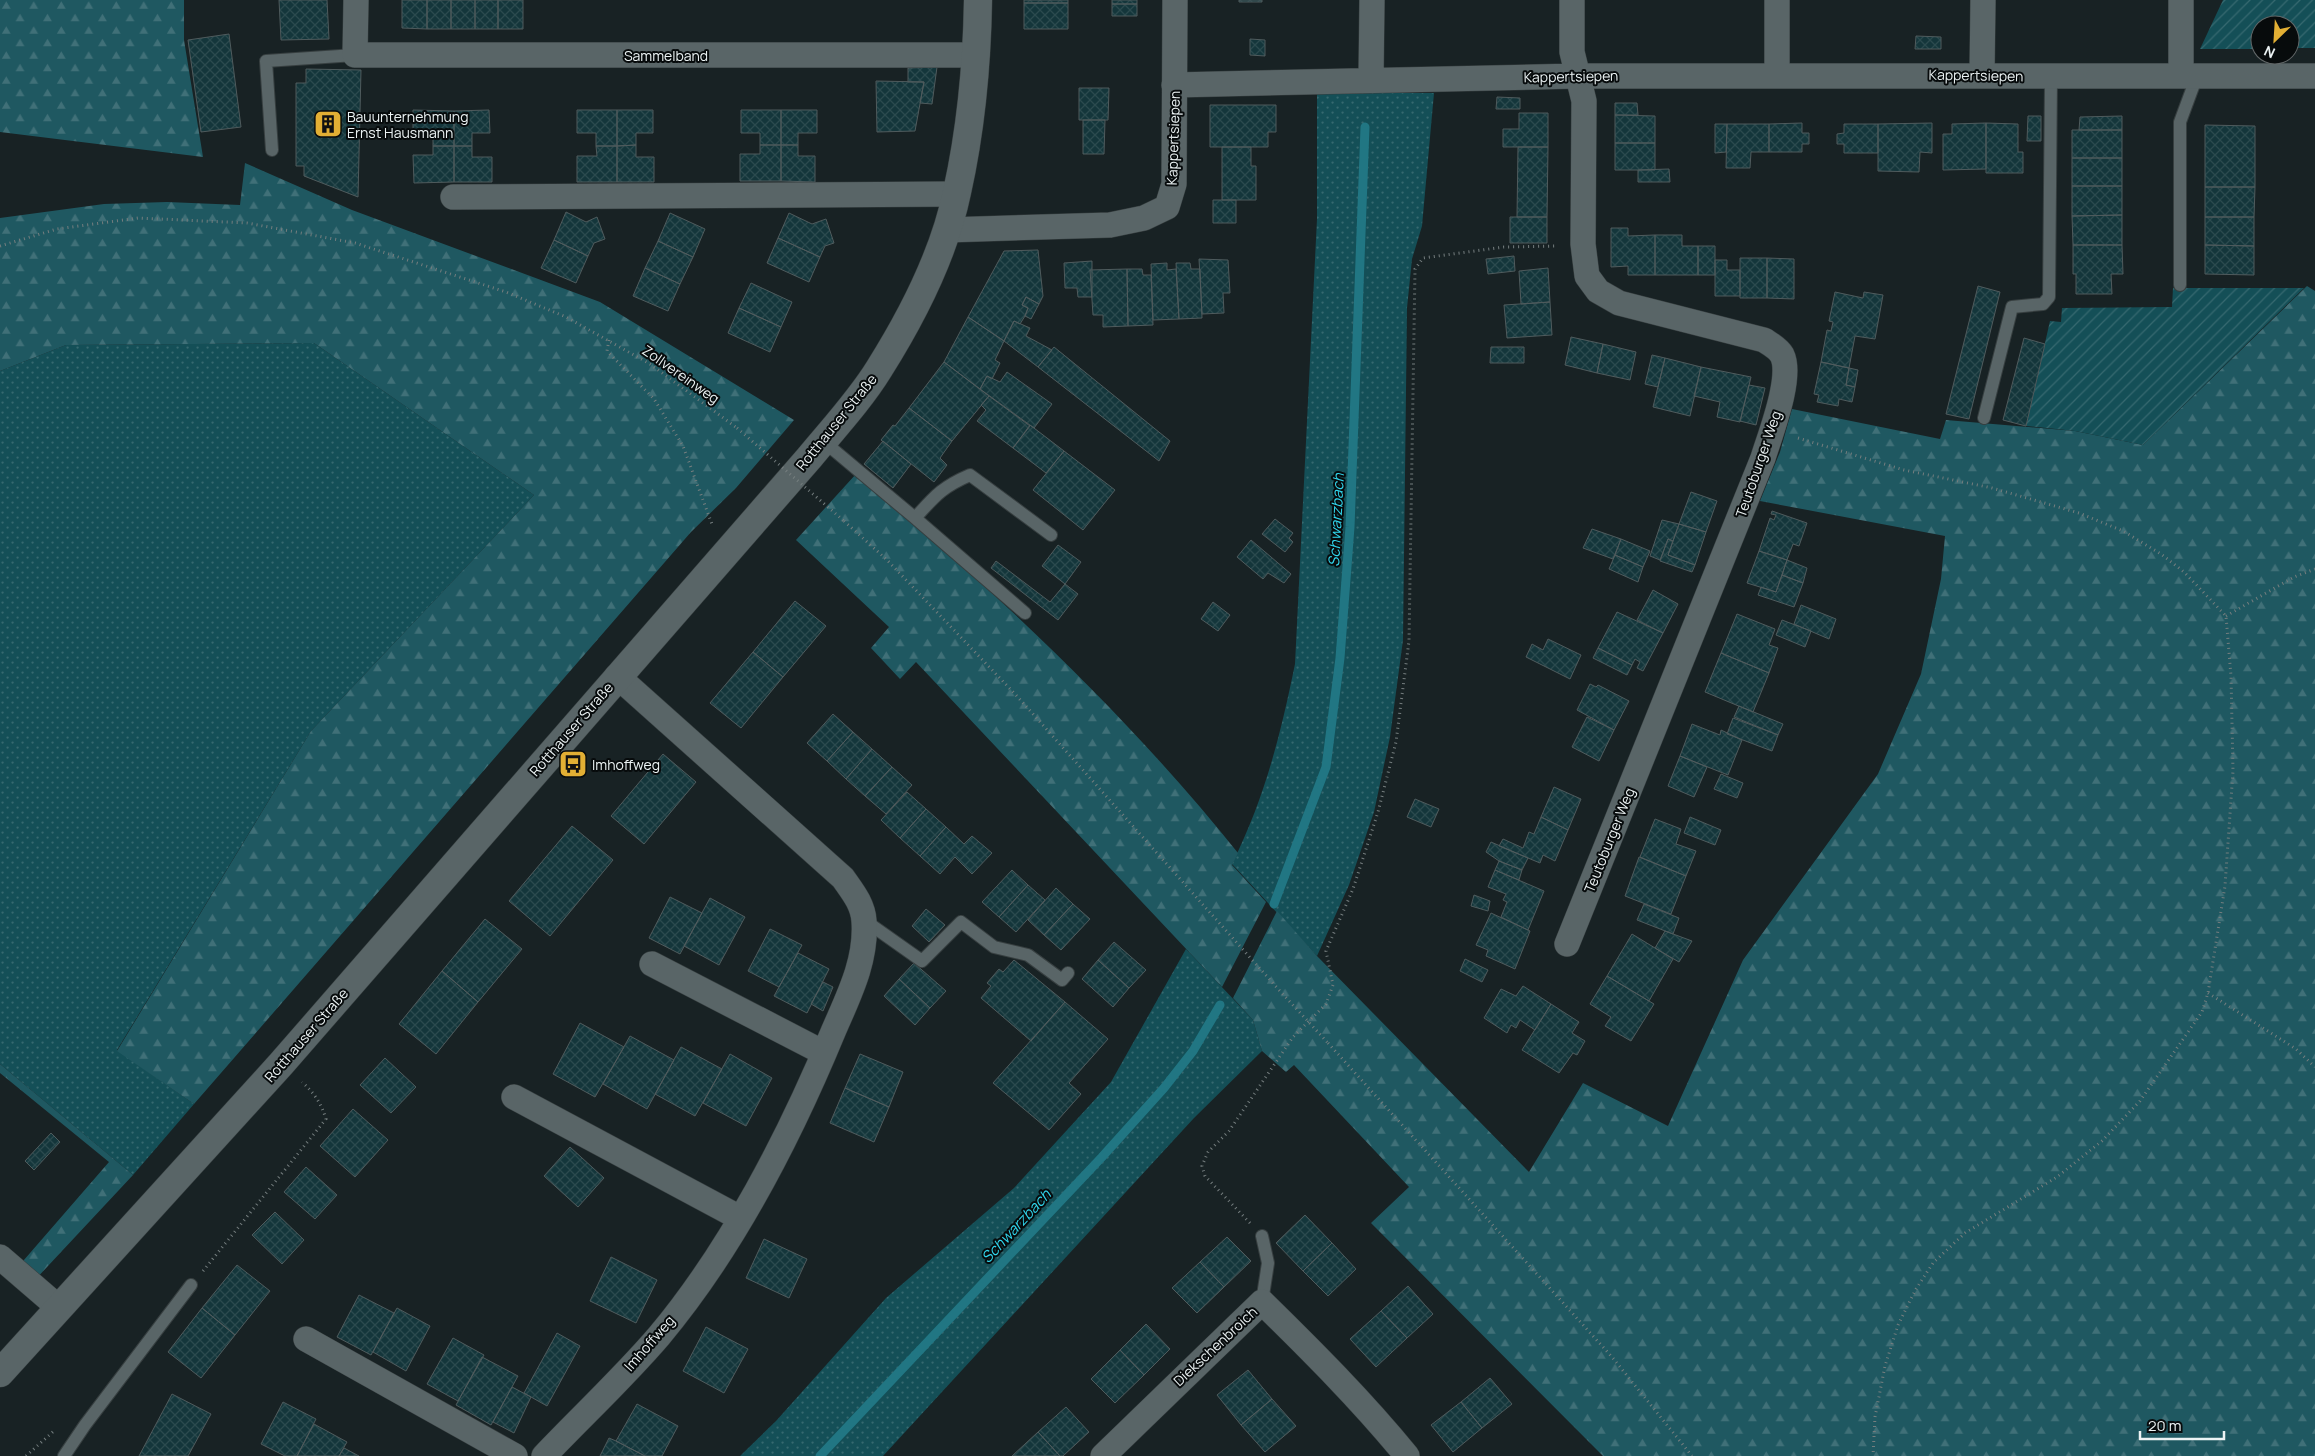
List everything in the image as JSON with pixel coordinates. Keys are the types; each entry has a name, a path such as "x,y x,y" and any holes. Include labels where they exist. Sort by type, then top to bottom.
{"main road":[{"name":"Rotthauser Straße","path":"0,1373 281,1064 617,676 724,556 823,441 878,371 919,300 946,230 957,194 966,146 977,55 978,0"}],"street":[{"path":"355,55 356,0"},
{"path":"1174,85 1175,0"},
{"path":"1371,79 1372,0"},
{"name":"Teutoburger Weg","path":"1567,944 1747,498 1782,394 1784,376 1782,355 1764,340 1619,303 1598,291 1587,276 1583,244 1584,101 1572,52 1572,0"},
{"path":"1776,0 1777,75"},
{"path":"1982,0 1982,74"},
{"path":"2181,0 2189,76"},
{"name":"Sammelband","path":"355,55 977,55"},
{"name":"Kappertsiepen","path":"946,230 1110,225 1144,218 1166,207 1174,184 1174,85 1371,79 1577,76 1982,74 2051,77 2315,76"},
{"path":"453,197 957,194"},
{"name":"Imhoffweg","path":"544,1456 659,1336 699,1282 740,1218 784,1139 824,1053 862,960 864,920 861,904 843,878 617,676"},
{"path":"652,964 824,1053"},
{"path":"514,1097 740,1218"},
{"path":"0,1257 58,1307"},
{"name":"Diekschenbroich","path":"1103,1456 1262,1302 1315,1354 1382,1426 1407,1456"},
{"path":"306,1339 514,1456"}],"lane":[{"path":"272,150 266,61 355,55"},
{"path":"2180,285 2180,122 2189,76"},
{"path":"1984,418 2012,307 2043,304 2049,297 2051,77"},
{"path":"823,441 1025,613"},
{"path":"915,518 939,491 948,484 970,475 1051,535"},
{"path":"864,920 922,961 961,922 994,947 1028,955 1062,980 1068,973"},
{"path":"1262,1236 1268,1263 1262,1302"},
{"path":"64,1456 85,1425 191,1285"}],"path":[{"name":"Zollvereinweg","path":"0,246 57,229 138,218 247,223 356,243 506,292 566,317 650,364 737,428 887,560 1016,696 1612,1358 1692,1456"},
{"path":"1262,1236 1206,1176 1202,1166 1208,1152 1230,1131 1293,1037 1326,1004 1333,985 1326,951 1354,889 1378,812 1396,742 1409,641 1415,269 1423,258 1435,256 1504,247 1583,244"},
{"path":"610,340 607,351 654,399 683,446 724,556"},
{"path":"1771,430 1904,470 1992,488 2079,513 2123,531 2161,554 2184,572 2226,616 2231,676 2233,771 2225,886 2208,993 2202,1012 2140,1101 2102,1141 2057,1178 1965,1233 1933,1263 1916,1289 1898,1326 1885,1366 1875,1417 1873,1456"},
{"path":"2226,616 2294,577 2315,569"},
{"path":"2208,993 2296,1049 2315,1067"},
{"path":"191,1285 326,1119 322,1104 315,1093 281,1064"}],"shaded area":[{"path":"2223,0 2315,0 2315,48 2300,48 2300,15 2250,15 2250,49 2200,49"},
{"path":"1317,93 1434,93 1422,226 1412,259 1407,308 1403,640 1390,737 1374,812 1349,885 1317,956 1232,864 1254,815 1270,766 1295,664 1317,219"},
{"path":"2173,288 2304,288 2143,445 2075,431 2026,426 2050,321 2061,322 2062,308 2172,307"},
{"path":"314,343 534,495 311,731 117,1050 194,1104 133,1175 0,1064 0,371 66,345"},
{"path":"1186,949 1253,1020 1262,1051 1194,1118 883,1456 740,1456 776,1421 886,1298 1014,1188 1111,1082"}],"green space":[{"path":"0,0 184,0 184,40 203,157 0,132"},
{"path":"245,163 352,210 600,302 794,420 736,488 691,532 194,1104 117,1051 311,731 534,495 314,343 66,345 0,371 0,218 104,204 167,202 240,205"},
{"path":"2307,286 2315,291 2315,1456 1603,1456 1371,1223 1409,1187 1294,1065 1286,1072 1262,1051 1253,1020 1233,998 1277,911 1317,956 1529,1172 1583,1083 1668,1126 1743,960 1878,774 1921,674 1941,579 1945,536 1760,501 1780,452 1792,409 1940,439 1946,420 2075,431 2143,445"},
{"path":"856,474 958,562 1056,654 1150,751 1238,853 1232,865 1266,902 1222,987 916,662 900,679 871,648 889,627 796,540"},
{"path":"0,1064 133,1175 33,1282 17,1268 109,1162 0,1073"}],"building":[{"path":"279,0 327,0 329,39 281,40"},
{"path":"402,0 427,0 427,29 402,28"},
{"path":"427,0 451,0 451,29 427,29"},
{"path":"451,0 475,0 475,29 451,29"},
{"path":"475,0 498,0 498,29 475,29"},
{"path":"498,0 523,0 523,29 498,29"},
{"path":"1024,0 1068,0 1068,3 1024,3"},
{"path":"1112,0 1137,0 1137,4 1112,4"},
{"path":"1239,0 1262,0 1262,2 1239,2"},
{"path":"1024,3 1068,3 1068,29 1024,29"},
{"path":"1112,4 1137,4 1137,16 1112,16"},
{"path":"229,34 241,127 201,132 188,40"},
{"path":"1916,36 1941,37 1941,49 1915,49"},
{"path":"1250,39 1265,40 1265,56 1250,55"},
{"path":"937,67 932,104 920,103 924,82 908,82 908,68"},
{"name":"Bauunternehmung Ernst Hausmann","path":"306,69 361,70 358,197 304,176 304,166 296,166 296,83 306,83"},
{"path":"876,81 924,82 915,131 877,132"},
{"path":"1079,88 1109,88 1108,120 1079,120"},
{"path":"1497,97 1520,98 1520,109 1496,109"},
{"path":"1615,103 1637,103 1638,115 1615,115"},
{"path":"1210,105 1276,105 1276,132 1268,132 1268,147 1210,147"},
{"path":"413,110 454,111 454,146 433,146 433,134 413,134"},
{"path":"489,110 490,133 472,133 472,146 454,146 454,111"},
{"path":"577,110 617,110 617,146 596,146 596,133 577,133"},
{"path":"617,110 653,110 653,133 636,133 636,145 617,146"},
{"path":"741,110 781,110 781,145 760,145 760,133 741,133"},
{"path":"781,110 817,110 817,133 798,133 798,145 781,145"},
{"path":"1519,113 1548,113 1548,147 1503,147 1503,129 1519,129"},
{"path":"1615,115 1655,116 1655,143 1615,143"},
{"path":"2028,116 2041,116 2041,141 2027,141"},
{"path":"2122,116 2122,130 2079,130 2080,117"},
{"path":"1083,120 1105,120 1104,154 1083,154"},
{"path":"1802,123 1802,133 1809,133 1809,144 1802,144 1802,152 1769,152 1769,124"},
{"path":"1932,123 1932,153 1920,152 1919,172 1878,171 1878,124"},
{"path":"1986,123 1986,169 1943,170 1943,134 1952,134 1952,124"},
{"path":"1986,123 2018,124 2018,152 2023,152 2023,173 1986,173"},
{"path":"1715,124 1727,124 1726,152 1715,153"},
{"path":"1727,124 1769,124 1769,152 1751,152 1750,168 1726,168"},
{"path":"1844,124 1878,124 1878,153 1844,153 1844,144 1837,144 1837,134 1844,133"},
{"path":"2205,125 2255,126 2255,187 2205,187"},
{"path":"2072,130 2122,130 2122,158 2072,158"},
{"path":"1615,143 1655,143 1655,170 1615,170"},
{"path":"636,145 636,157 654,157 654,182 617,182 617,146"},
{"path":"760,145 781,145 781,181 740,181 740,154 760,154"},
{"path":"781,145 798,145 798,156 815,156 815,182 781,181"},
{"path":"433,146 454,146 454,182 414,183 413,155 433,155"},
{"path":"454,146 472,146 472,157 492,157 492,182 454,182"},
{"path":"596,146 617,146 617,182 577,182 577,156 597,156"},
{"path":"1222,147 1251,147 1251,166 1256,166 1256,200 1222,200"},
{"path":"1518,147 1548,147 1547,217 1517,217"},
{"path":"2072,158 2122,158 2122,186 2072,186"},
{"path":"1669,169 1670,182 1638,182 1638,170"},
{"path":"2072,186 2122,186 2122,215 2072,216"},
{"path":"2205,187 2255,187 2254,217 2205,217"},
{"path":"1213,200 1236,200 1236,223 1213,223"},
{"path":"566,212 586,222 597,217 605,239 594,243 588,256 554,240"},
{"path":"670,213 705,229 693,257 658,241"},
{"path":"789,213 812,224 826,219 834,243 825,246 820,257 778,238"},
{"path":"2122,215 2122,245 2073,245 2072,216"},
{"path":"1510,217 1547,217 1547,243 1510,243"},
{"path":"2205,217 2254,217 2254,246 2205,245"},
{"path":"1611,228 1628,228 1628,236 1655,235 1655,275 1628,275 1628,266 1611,267"},
{"path":"1655,235 1682,235 1682,246 1698,246 1698,275 1655,275"},
{"path":"778,238 820,257 809,282 767,263"},
{"path":"554,240 588,256 576,283 541,268"},
{"path":"658,241 693,257 680,284 645,268"},
{"path":"2073,245 2122,245 2123,274 2111,274 2112,294 2076,294 2076,274 2073,274"},
{"path":"2205,245 2254,246 2254,275 2205,274"},
{"path":"1698,246 1715,246 1715,275 1698,275"},
{"path":"1038,250 1043,296 1039,304 1026,297 1022,305 1028,308 1025,316 1020,324 1014,321 1004,341 968,317 1004,251"},
{"path":"1514,256 1515,271 1488,274 1486,259"},
{"path":"1740,258 1767,258 1767,298 1740,298"},
{"path":"1767,258 1794,259 1794,299 1767,298"},
{"path":"1199,259 1228,260 1230,293 1223,293 1224,313 1202,314"},
{"path":"1715,260 1727,260 1727,270 1740,270 1740,296 1715,296"},
{"path":"1092,261 1092,297 1078,297 1077,288 1065,288 1064,263"},
{"path":"1167,263 1167,270 1176,269 1179,319 1153,320 1151,264"},
{"path":"1176,263 1190,263 1191,269 1200,269 1202,318 1179,319"},
{"path":"645,268 680,284 668,311 633,296"},
{"path":"1548,268 1550,302 1521,304 1519,271"},
{"path":"1127,269 1142,269 1143,275 1151,275 1153,325 1128,326"},
{"path":"1127,269 1128,326 1103,327 1103,315 1093,315 1090,270"},
{"path":"751,283 792,302 781,327 739,308"},
{"path":"1978,286 2000,292 1969,419 1946,414"},
{"path":"1835,292 1863,298 1864,292 1883,295 1875,339 1855,336 1849,368 1821,362 1827,330 1831,331 1833,322 1829,321"},
{"path":"1026,297 1039,304 1031,319 1025,316 1028,308 1022,305"},
{"path":"1550,302 1552,335 1507,338 1504,305"},
{"path":"739,308 781,327 770,352 728,333"},
{"path":"968,317 1004,341 995,360 1000,363 992,379 987,376 980,389 944,362"},
{"path":"1014,321 1030,328 1026,336 1052,350 1038,367 1004,341"},
{"path":"1571,337 1603,344 1597,373 1565,365"},
{"path":"2024,338 2045,344 2026,426 2003,420"},
{"path":"1603,344 1636,352 1630,380 1597,373"},
{"path":"1054,347 1170,441 1159,461 1038,367"},
{"path":"1491,347 1524,347 1524,363 1490,363"},
{"path":"1652,355 1665,358 1658,387 1645,384"},
{"path":"1665,358 1701,367 1690,416 1653,407"},
{"path":"944,362 989,396 952,441 909,408"},
{"path":"1821,362 1849,368 1846,385 1855,387 1852,402 1839,399 1838,406 1817,402 1819,395 1814,394"},
{"path":"1701,367 1751,377 1740,422 1717,417 1720,402 1694,396"},
{"path":"1849,368 1858,370 1855,387 1846,385"},
{"path":"1007,372 1052,404 1034,428 980,389 987,376 1000,382"},
{"path":"1749,385 1765,388 1756,425 1740,421"},
{"path":"989,396 1030,426 1013,448 977,421 986,410 981,405"},
{"path":"909,408 952,441 940,458 947,465 934,482 881,440"},
{"path":"1030,425 1064,451 1046,473 1013,448"},
{"path":"883,441 911,464 893,488 864,464"},
{"path":"1064,451 1115,490 1083,530 1033,490"},
{"path":"1691,492 1717,501 1706,532 1679,524"},
{"path":"1772,511 1807,523 1799,546 1793,544 1787,560 1759,551 1770,518 1774,520 1776,515 1771,514"},
{"path":"1275,519 1293,533 1289,538 1293,542 1285,552 1262,534"},
{"path":"1662,520 1679,524 1673,541 1668,539 1660,560 1650,556"},
{"path":"1679,524 1706,532 1695,565 1668,555"},
{"path":"1592,529 1621,539 1613,559 1583,548"},
{"path":"1621,539 1650,551 1643,567 1615,555"},
{"path":"1668,539 1673,541 1668,555 1695,565 1692,572 1660,561"},
{"path":"1251,540 1291,574 1284,583 1268,573 1263,579 1237,557"},
{"path":"1058,545 1081,562 1065,584 1042,566"},
{"path":"1759,551 1787,560 1776,592 1747,583"},
{"path":"1615,555 1643,567 1638,582 1609,569"},
{"path":"1787,560 1807,568 1803,583 1782,575"},
{"path":"996,561 1050,602 1065,584 1078,594 1058,620 991,568"},
{"path":"1782,575 1803,583 1794,607 1758,595 1761,587 1776,592"},
{"path":"1653,590 1678,604 1663,633 1637,620"},
{"path":"795,601 826,626 783,677 753,652"},
{"path":"1213,602 1230,615 1218,631 1201,619"},
{"path":"1801,605 1836,619 1829,639 1794,624"},
{"path":"1617,612 1663,633 1643,671 1637,668 1640,662 1635,659 1632,665 1598,648"},
{"path":"1737,614 1775,629 1769,645 1778,648 1769,673 1721,653"},
{"path":"1782,620 1811,631 1805,647 1776,635"},
{"path":"1548,639 1581,655 1570,679 1526,657 1532,644 1543,650"},
{"path":"1598,648 1632,665 1627,675 1593,658"},
{"path":"753,652 783,677 741,728 710,703"},
{"path":"1721,653 1769,673 1753,712 1705,692"},
{"path":"1590,684 1596,687 1598,685 1629,701 1614,730 1577,710"},
{"path":"1739,706 1783,724 1778,735 1734,717"},
{"path":"833,714 853,732 827,761 807,743"},
{"path":"1587,717 1614,730 1599,761 1572,747"},
{"path":"1733,718 1778,735 1772,751 1727,734"},
{"path":"1692,724 1720,735 1721,730 1742,740 1728,775 1680,756"},
{"path":"853,732 872,749 846,779 827,761"},
{"path":"872,749 892,767 865,796 846,779"},
{"path":"663,754 696,782 644,844 611,816"},
{"path":"1680,756 1707,767 1694,797 1668,786"},
{"path":"892,767 912,785 886,814 865,796"},
{"path":"1721,774 1743,783 1737,798 1714,789"},
{"path":"1554,787 1581,799 1568,830 1541,817"},
{"path":"907,792 926,809 900,838 881,820"},
{"path":"1415,799 1439,809 1431,827 1407,817"},
{"path":"926,809 946,827 920,856 900,838"},
{"path":"1541,817 1568,830 1555,861 1543,855 1540,863 1499,846 1503,839 1523,848 1529,832 1534,834"},
{"path":"1690,817 1721,830 1715,845 1684,833"},
{"path":"1655,819 1681,829 1676,844 1696,851 1686,876 1640,857"},
{"path":"572,826 613,860 550,936 509,901"},
{"path":"946,827 964,844 972,836 992,853 972,874 955,857 940,874 920,856"},
{"path":"1491,842 1528,858 1522,870 1499,861 1486,852"},
{"path":"1639,857 1686,876 1671,914 1625,896"},
{"path":"1499,861 1522,870 1519,880 1495,870"},
{"path":"1012,870 1028,885 999,917 982,902"},
{"path":"1495,870 1544,891 1528,930 1501,917 1507,902 1503,900 1506,894 1488,887"},
{"path":"1028,885 1045,900 1016,932 999,917"},
{"path":"1056,888 1073,904 1044,935 1028,920"},
{"path":"1474,895 1490,901 1488,911 1471,906"},
{"path":"670,897 702,913 680,954 649,938"},
{"path":"710,898 745,917 719,965 684,946"},
{"path":"1073,904 1090,919 1061,950 1044,935"},
{"path":"1644,904 1679,918 1673,934 1637,920"},
{"path":"926,909 945,925 929,942 912,926"},
{"path":"1491,913 1530,931 1515,969 1486,956 1488,950 1476,945"},
{"path":"485,919 522,949 478,1002 442,971"},
{"path":"770,929 802,945 779,987 748,971"},
{"path":"1665,931 1692,941 1679,962 1655,948"},
{"path":"1632,934 1673,959 1649,1001 1607,976"},
{"path":"1114,942 1146,970 1129,988 1098,960"},
{"path":"798,953 829,969 807,1013 774,996"},
{"path":"1465,959 1488,970 1482,982 1460,971"},
{"path":"1014,960 1065,1002 1031,1041 981,998 991,986 987,983 999,969 1003,972"},
{"path":"1098,960 1129,988 1113,1007 1082,979"},
{"path":"914,963 946,991 930,1008 899,979"},
{"path":"442,971 478,1002 436,1054 399,1024"},
{"path":"1607,976 1654,1004 1631,1041 1605,1026 1611,1017 1590,1004"},
{"path":"899,979 930,1008 915,1025 884,996"},
{"path":"823,982 833,987 823,1011 811,1004"},
{"path":"1523,986 1551,1004 1535,1030 1520,1020 1516,1028 1511,1025 1507,1033 1484,1018 1501,989 1516,996"},
{"path":"1065,1002 1108,1039 1069,1083 1081,1094 1049,1130 993,1083"},
{"path":"1551,1004 1579,1022 1572,1033 1585,1041 1577,1055 1573,1053 1559,1073 1522,1050"},
{"path":"580,1023 624,1047 595,1097 553,1074"},
{"path":"630,1036 674,1060 647,1109 603,1084"},
{"path":"681,1047 722,1069 695,1116 655,1094"},
{"path":"730,1054 772,1078 746,1126 703,1103"},
{"path":"860,1054 903,1072 889,1107 845,1088"},
{"path":"385,1058 416,1087 391,1113 360,1085"},
{"path":"845,1088 889,1107 874,1142 830,1123"},
{"path":"353,1109 388,1140 355,1177 320,1146"},
{"path":"51,1133 60,1142 34,1170 25,1161"},
{"path":"570,1147 604,1178 578,1207 544,1176"},
{"path":"306,1167 337,1195 315,1219 284,1192"},
{"path":"275,1212 304,1240 282,1264 252,1235"},
{"path":"1305,1215 1332,1243 1303,1271 1276,1243"},
{"path":"1227,1237 1251,1261 1224,1287 1200,1262"},
{"path":"764,1239 807,1259 789,1298 746,1278"},
{"path":"1332,1243 1356,1269 1328,1296 1303,1271"},
{"path":"611,1257 657,1280 636,1323 590,1301"},
{"path":"1200,1262 1224,1287 1197,1313 1172,1288"},
{"path":"237,1265 270,1291 235,1335 202,1308"},
{"path":"1408,1286 1433,1314 1407,1338 1381,1311"},
{"path":"359,1295 394,1313 371,1355 337,1337"},
{"path":"202,1308 235,1335 201,1378 168,1352"},
{"path":"397,1308 430,1326 406,1371 373,1352"},
{"path":"1381,1311 1407,1338 1376,1367 1350,1339"},
{"path":"1146,1324 1170,1349 1144,1375 1120,1350"},
{"path":"706,1327 748,1349 724,1393 683,1371"},
{"path":"557,1333 580,1346 547,1406 524,1393"},
{"path":"453,1338 484,1355 458,1401 427,1384"},
{"path":"1120,1350 1144,1375 1115,1403 1091,1379"},
{"path":"482,1357 518,1376 491,1425 456,1405"},
{"path":"1248,1370 1272,1399 1241,1425 1217,1395"},
{"path":"1490,1378 1512,1404 1482,1428 1461,1402"},
{"path":"512,1387 531,1397 514,1433 493,1422"},
{"path":"172,1394 211,1414 188,1456 139,1456"},
{"path":"1272,1399 1296,1426 1265,1452 1241,1425"},
{"path":"283,1402 316,1419 297,1456 285,1456 261,1444"},
{"path":"1461,1402 1482,1428 1453,1452 1431,1425"},
{"path":"637,1404 678,1426 662,1456 645,1456 616,1441"},
{"path":"1066,1407 1089,1432 1063,1456 1060,1456 1038,1432"},
{"path":"314,1424 347,1442 339,1456 297,1456"},
{"path":"1038,1432 1060,1456 1012,1456"},
{"path":"609,1438 616,1441 645,1456 600,1456"},
{"path":"344,1448 359,1456 339,1456"}],"waterway":[{"name":"Schwarzbach","path":"1274,904 1326,767 1340,658 1350,527 1365,127"},
{"name":"Schwarzbach","path":"820,1456 1102,1157 1164,1088 1193,1051 1220,1005"}],"place":[{"name":"Bauunternehmung Ernst Hausmann","path":"328,124"},
{"name":"Imhoffweg","path":"573,764"}]}
